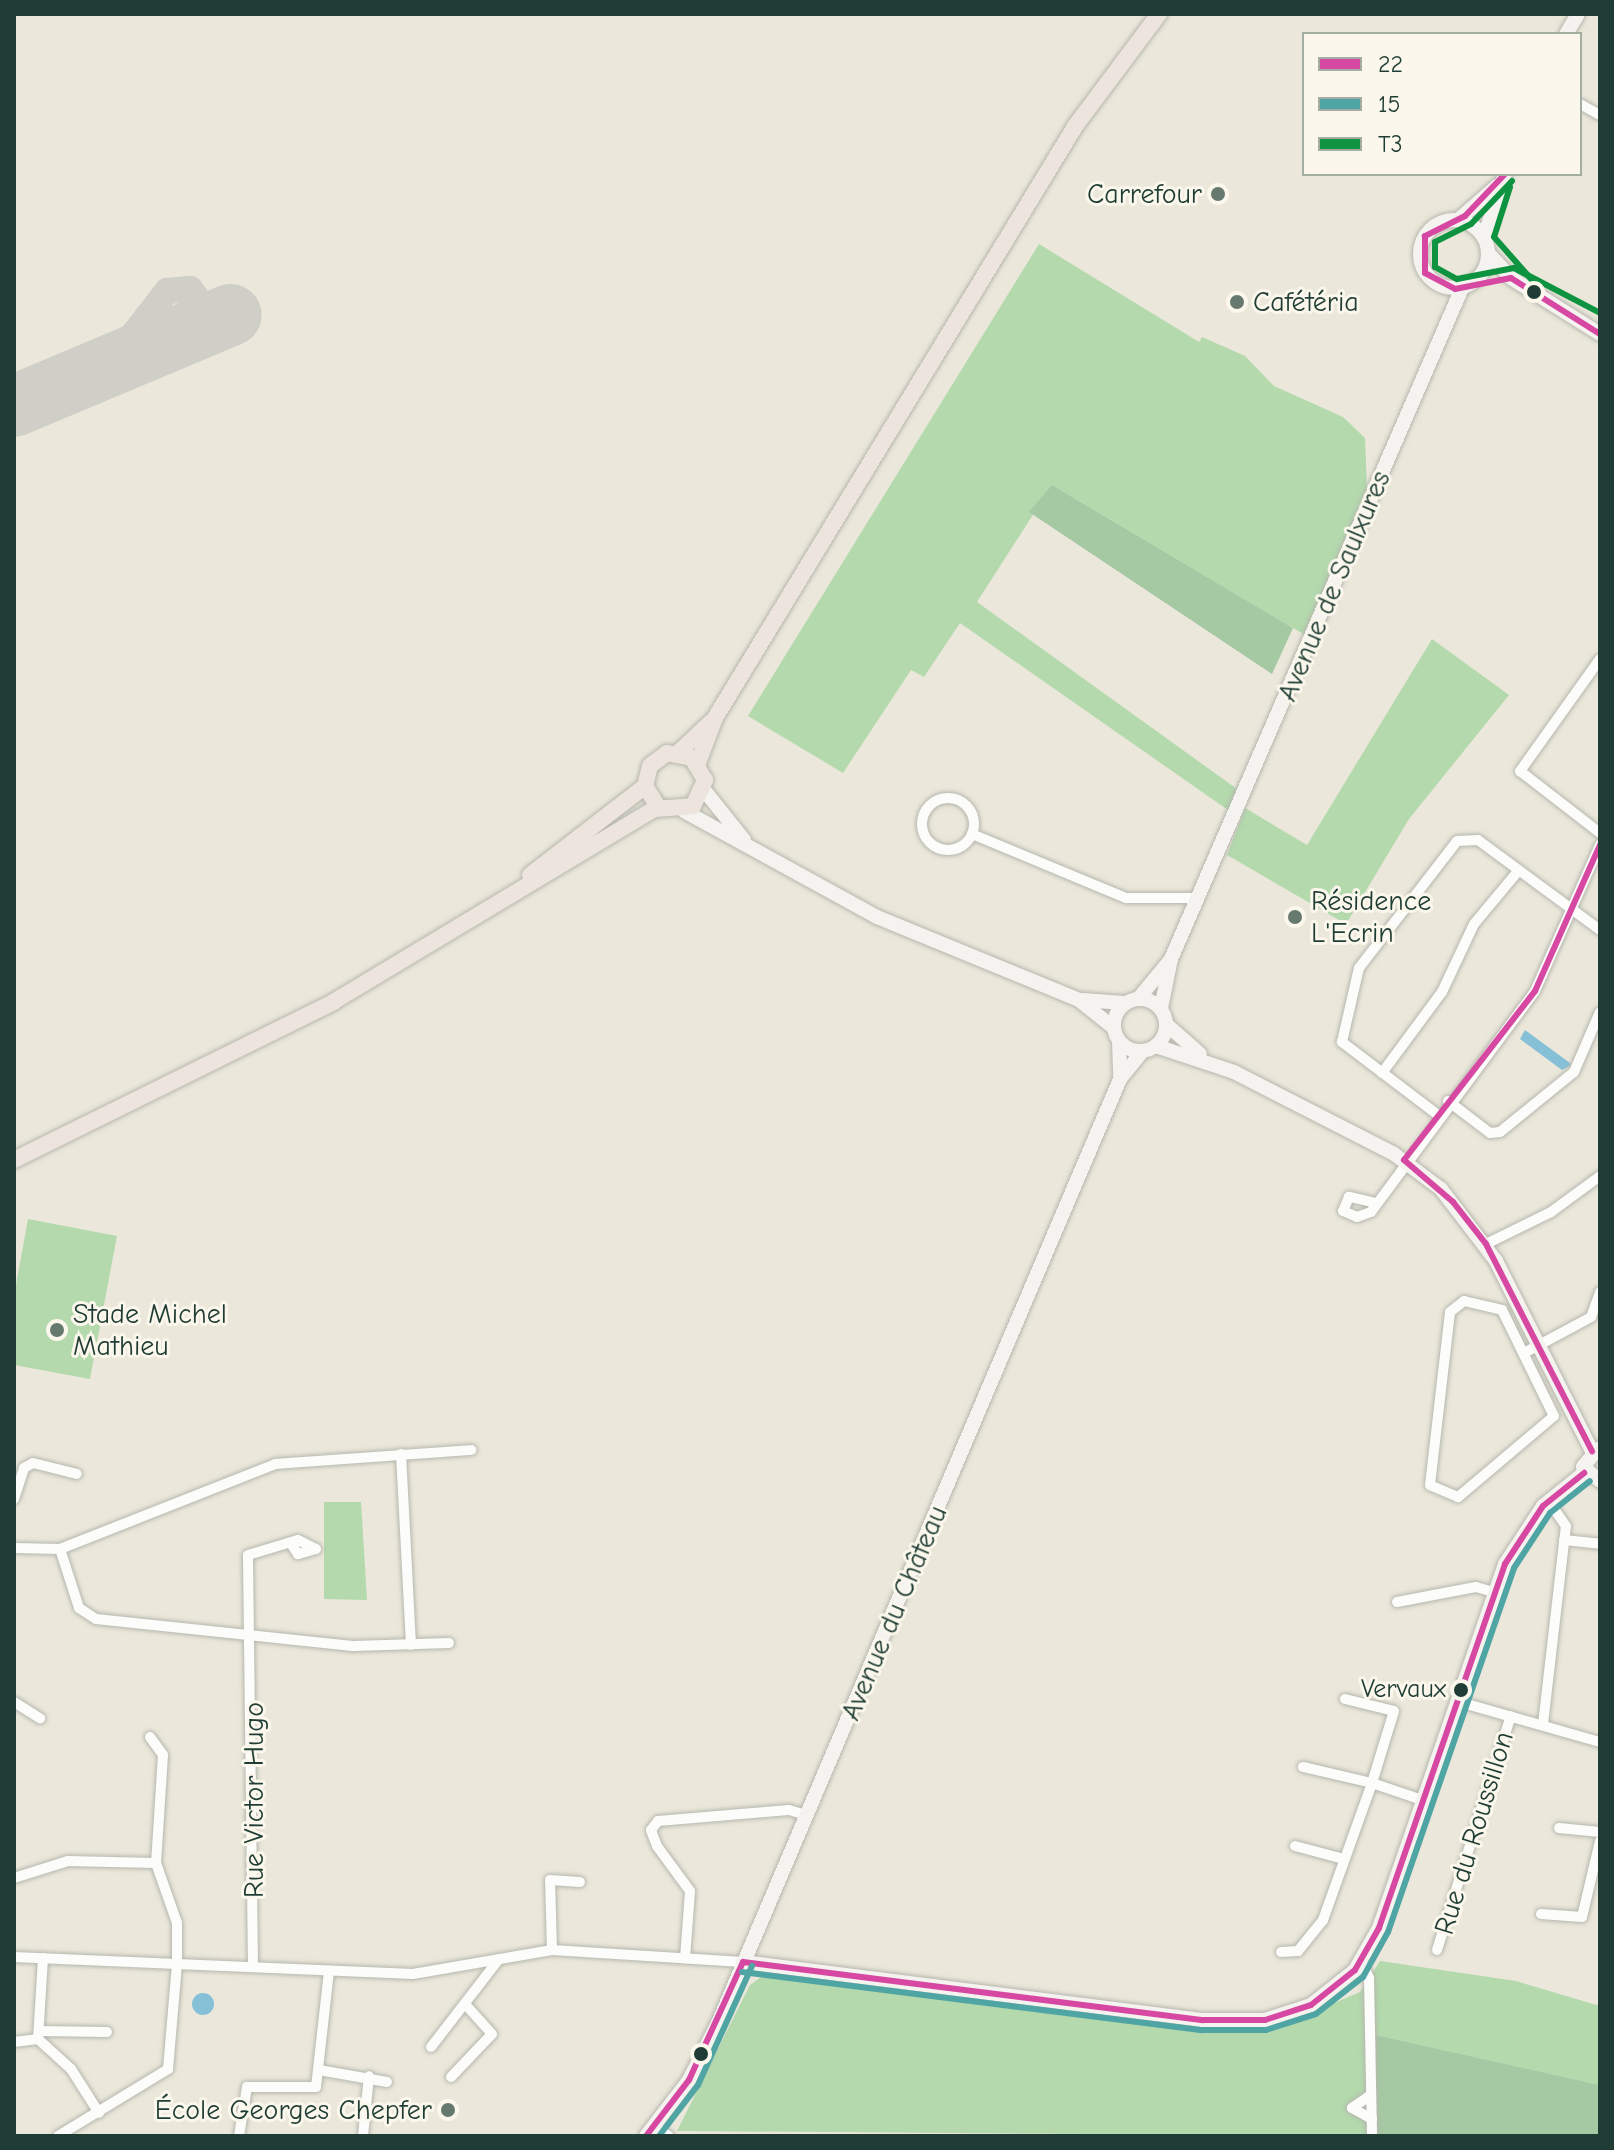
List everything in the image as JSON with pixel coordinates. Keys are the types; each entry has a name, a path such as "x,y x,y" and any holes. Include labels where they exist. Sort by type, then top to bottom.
{"main road":[{"path":"749,847 704,790 698,763 715,718 1076,125 1159,14"},
{"path":"1442,320 1435,283 1421,264 1421,245 1431,228 1458,220 1503,178"},
{"path":"1503,178 1484,237 1489,254 1511,278 1600,334"},
{"path":"1458,220 1484,237"},
{"path":"1478,280 1489,254"},
{"path":"1442,320 1462,288 1478,280 1511,278"},
{"path":"1435,283 1462,288"},
{"path":"1563,309 1600,324"},
{"name":"Avenue de Saulxures","path":"1197,898 1442,320"},
{"path":"465,924 645,786 650,766 678,753 715,718"},
{"path":"678,753 698,763"},
{"path":"645,786 659,808"},
{"path":"684,811 704,790"},
{"path":"14,1160 333,1002 659,808 684,811 877,917 1079,1000 1124,1003 1139,998 1171,959"},
{"path":"743,1962 1223,2021 1284,2016 1358,1966 1422,1800 1494,1592 1521,1534 1548,1500 1584,1473 1596,1450 1486,1244 1453,1202 1404,1160 1204,1057 1166,1024 1161,1008 1171,959 1197,898"},
{"path":"1139,998 1161,1008"},
{"path":"1079,1000 1116,1035 1149,1049 1204,1057"},
{"path":"1116,1035 1124,1003"},
{"path":"1149,1049 1166,1024"},
{"name":"Avenue du Château","path":"1116,1035 1120,1079"},
{"name":"Avenue du Château","path":"650,2131 689,2080 849,1718 1120,1079 1149,1049"},
{"path":"1584,1473 1600,1481"}],"street":[{"path":"1582,105 1600,115"},
{"path":"1600,659 1520,771 1600,833"},
{"path":"942,798 963,802 972,813 972,834 957,849 936,848 923,831 925,810 942,798"},
{"path":"972,834 1126,898 1197,898"},
{"path":"1438,1115 1342,1042 1359,968 1460,837 1471,836 1600,930"},
{"path":"1376,1203 1448,1101 1535,991 1600,845"},
{"path":"1382,1073 1442,992 1474,924 1519,870"},
{"path":"1448,1101 1495,1133 1574,1072 1600,1012"},
{"path":"1486,1244 1551,1212 1600,1176"},
{"path":"1524,1353 1591,1317 1600,1292"},
{"path":"1452,1305 1498,1307 1524,1353 1553,1419 1464,1495 1437,1493 1430,1479 1452,1305"},
{"path":"14,1548 60,1549 276,1464 472,1450"},
{"path":"401,1454 411,1645"},
{"path":"14,1499 24,1468 33,1463 77,1474"},
{"path":"1543,1724 1565,1518 1548,1500"},
{"path":"1564,1540 1600,1544"},
{"name":"Rue Victor Hugo","path":"253,1967 254,1633 248,1555 292,1545"},
{"path":"60,1549 79,1608 96,1619 254,1633 353,1646 449,1643"},
{"path":"1397,1602 1476,1587 1494,1592"},
{"path":"1281,1952 1298,1951 1323,1920 1394,1711 1345,1699"},
{"path":"1456,1701 1600,1742"},
{"path":"14,1702 40,1718"},
{"name":"Rue du Roussillon","path":"1437,1950 1511,1716"},
{"path":"58,2136 168,2069 177,1964 177,1923 156,1863 163,1755 150,1737"},
{"path":"1303,1767 1372,1783 1422,1800"},
{"path":"685,1958 690,1891 657,1846 651,1830 658,1821 789,1810 807,1815"},
{"path":"1559,1828 1600,1832"},
{"path":"1541,1914 1582,1917 1600,1841"},
{"path":"1295,1846 1344,1859"},
{"path":"14,1878 68,1861 156,1863"},
{"path":"552,1950 550,1880 580,1882"},
{"path":"14,1957 413,1974 552,1950 743,1962"},
{"path":"43,1958 38,2035 71,2069 99,2113"},
{"path":"431,2047 467,2006 499,1959"},
{"path":"1358,1966 1369,1978 1372,2136"},
{"path":"239,2136 247,2087 311,2090 319,2070 329,1971"},
{"path":"451,2077 492,2034 467,2006"},
{"path":"14,2042 38,2035 107,2032"},
{"path":"319,2070 369,2076 387,2082"},
{"path":"363,2136 369,2076"},
{"path":"1371,2095 1352,2108 1372,2119"},
{"path":"650,2131 669,2136"}],"green space":[{"path":"1039,244 1199,342 1202,337 1245,356 1274,386 1343,417 1365,438 1367,490 1305,635 1052,485 977,602 1237,789 1228,810 960,623 924,677 911,670 843,773 748,716"},
{"path":"1052,485 1293,628 1272,674 1029,512"},
{"path":"1432,639 1509,695 1409,819 1346,924 1227,855 1245,808 1307,845"},
{"name":"Stade Michel Mathieu","path":"28,1219 117,1236 90,1379 14,1365 14,1296"},
{"path":"324,1502 361,1502 367,1600 324,1599"},
{"path":"1380,1961 1516,1981 1600,2006 1600,2085 1376,2035 1372,2136 677,2131 750,1985 761,1977 1242,2031 1290,2022 1360,1992"},
{"path":"1376,2035 1600,2085 1600,2136 1372,2136"}],"water":[{"path":"1525,1030 1570,1066 1562,1070 1520,1039"},
{"path":"203,1993 211,1996 214,2004 211,2012 203,2015 195,2012 192,2004 195,1996"}],"taxiway":[{"path":"109,366 167,291 190,289 205,308 202,329 182,345 161,344"}],"runway":[{"path":"14,406 231,315"}],"transit line":[{"name":"22","path":"1503,176 1465,216 1425,236 1425,273 1455,289 1511,278 1600,334"},
{"name":"T3","path":"1512,181 1471,224 1435,242 1435,267 1457,279 1514,268 1600,313"},
{"name":"T3","path":"1510,187 1494,237 1532,280"},
{"name":"22","path":"1404,1160 1535,991 1600,845"},
{"name":"22","path":"1404,1160 1453,1202 1486,1244 1592,1451"},
{"name":"22","path":"743,1962 1203,2020 1265,2020 1311,2005 1355,1970 1379,1928 1505,1564 1543,1506 1584,1473"},
{"name":"15","path":"742,1972 1202,2030 1266,2030 1316,2014 1363,1977 1388,1932 1514,1568 1550,1513 1590,1481"},
{"name":"22","path":"646,2136 689,2080 743,1962"},
{"name":"15","path":"659,2136 698,2085 752,1966"}],"place":[{"name":"Carrefour","path":"1218,194"},
{"name":"Cafétéria","path":"1237,302"},
{"name":"Résidence L'Ecrin","path":"1295,917"},
{"name":"Stade Michel Mathieu","path":"57,1330"},
{"name":"Vervaux","path":"1461,1690"},
{"name":"École Georges Chepfer","path":"448,2110"}]}
